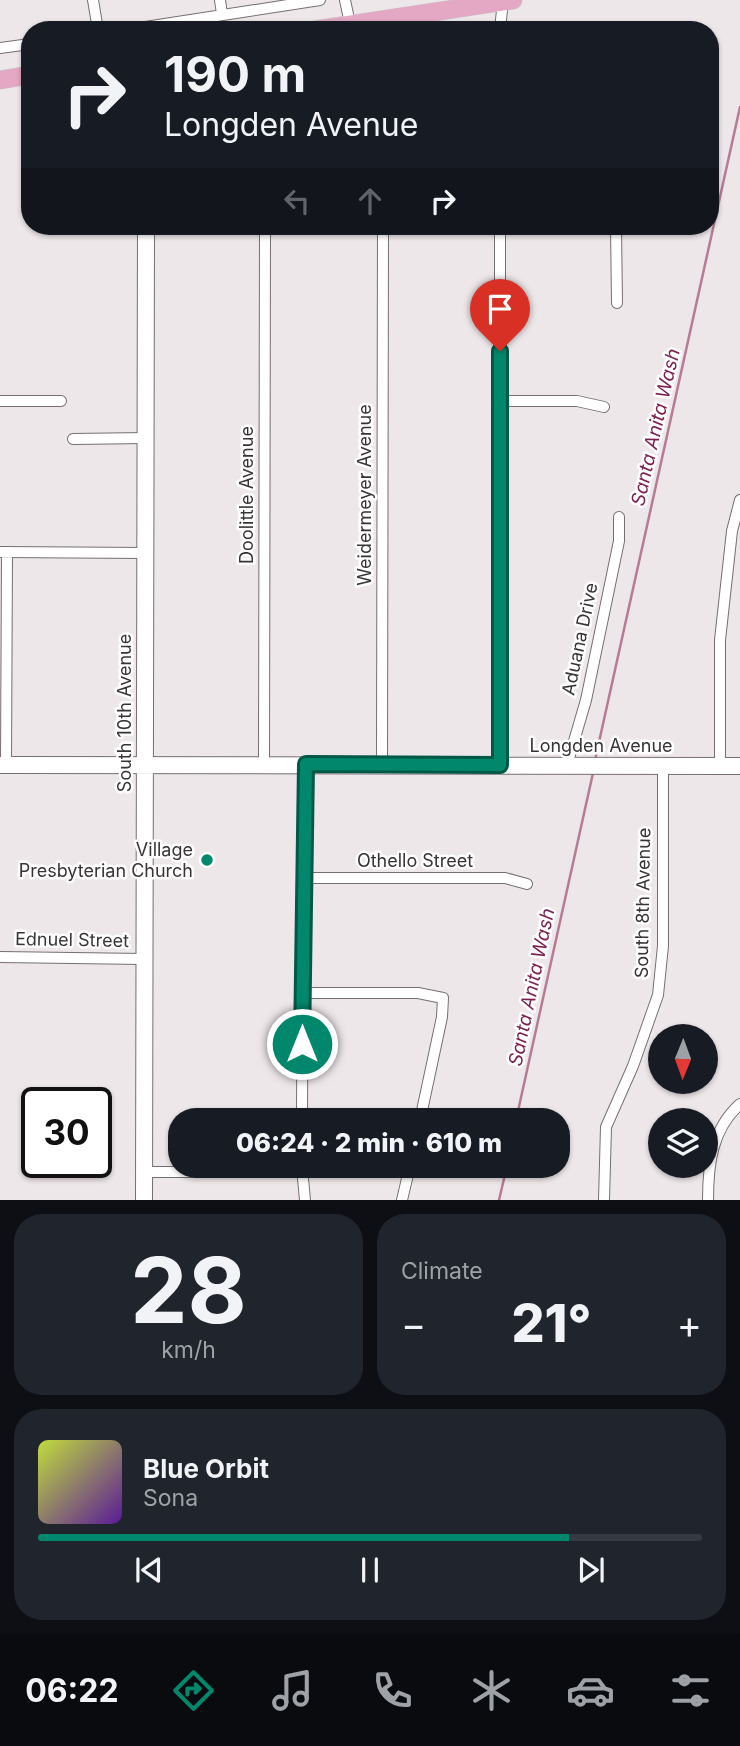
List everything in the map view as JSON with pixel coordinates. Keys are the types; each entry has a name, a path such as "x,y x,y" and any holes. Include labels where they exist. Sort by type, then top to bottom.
{"main road":[{"path":"370,21 506,1"},
{"path":"0,80 21,76"}],"street":[{"path":"93,0 96,21"},
{"path":"220,0 222,14"},
{"path":"180,21 320,0"},
{"path":"345,0 349,21"},
{"path":"502,21 506,1"},
{"path":"0,48 21,45"},
{"name":"South 10th Avenue","path":"144,1200 146,235"},
{"name":"Doolittle Avenue","path":"264,764 265,235"},
{"name":"Weidermeyer Avenue","path":"382,765 383,235"},
{"path":"500,235 500,765"},
{"path":"616,235 617,303"},
{"path":"0,401 61,401"},
{"path":"500,401 577,401 604,407"},
{"path":"73,439 145,438"},
{"path":"720,766 720,640 732,530 740,499"},
{"name":"Aduana Drive","path":"567,765 586,700 619,541 619,517"},
{"path":"3,765 4,552 145,553"},
{"path":"302,1108 306,764"},
{"name":"Longden Avenue","path":"3,765 740,766"},
{"name":"South 8th Avenue","path":"604,1200 607,1127 633,1066 658,995 663,946 663,765"},
{"name":"Othello Street","path":"303,878 505,878 527,884"},
{"name":"Ednuel Street","path":"0,957 144,959"},
{"path":"302,993 418,993 443,998 442,1017 423,1108"},
{"path":"708,1200 708,1177 715,1140 740,1104"},
{"path":"144,1172 168,1172"},
{"path":"303,1178 305,1200"},
{"path":"402,1200 407,1178"}],"waterway":[{"name":"Santa Anita Wash","path":"719,202 740,107"},
{"name":"Santa Anita Wash","path":"595,760 712,235"},
{"name":"Santa Anita Wash","path":"519,1108 593,773"},
{"name":"Santa Anita Wash","path":"499,1200 504,1178"}],"place":[{"name":"Village Presbyterian Church","path":"207,860"}],"route":[{"path":"302,1044 306,764 500,765 500,351"}]}
